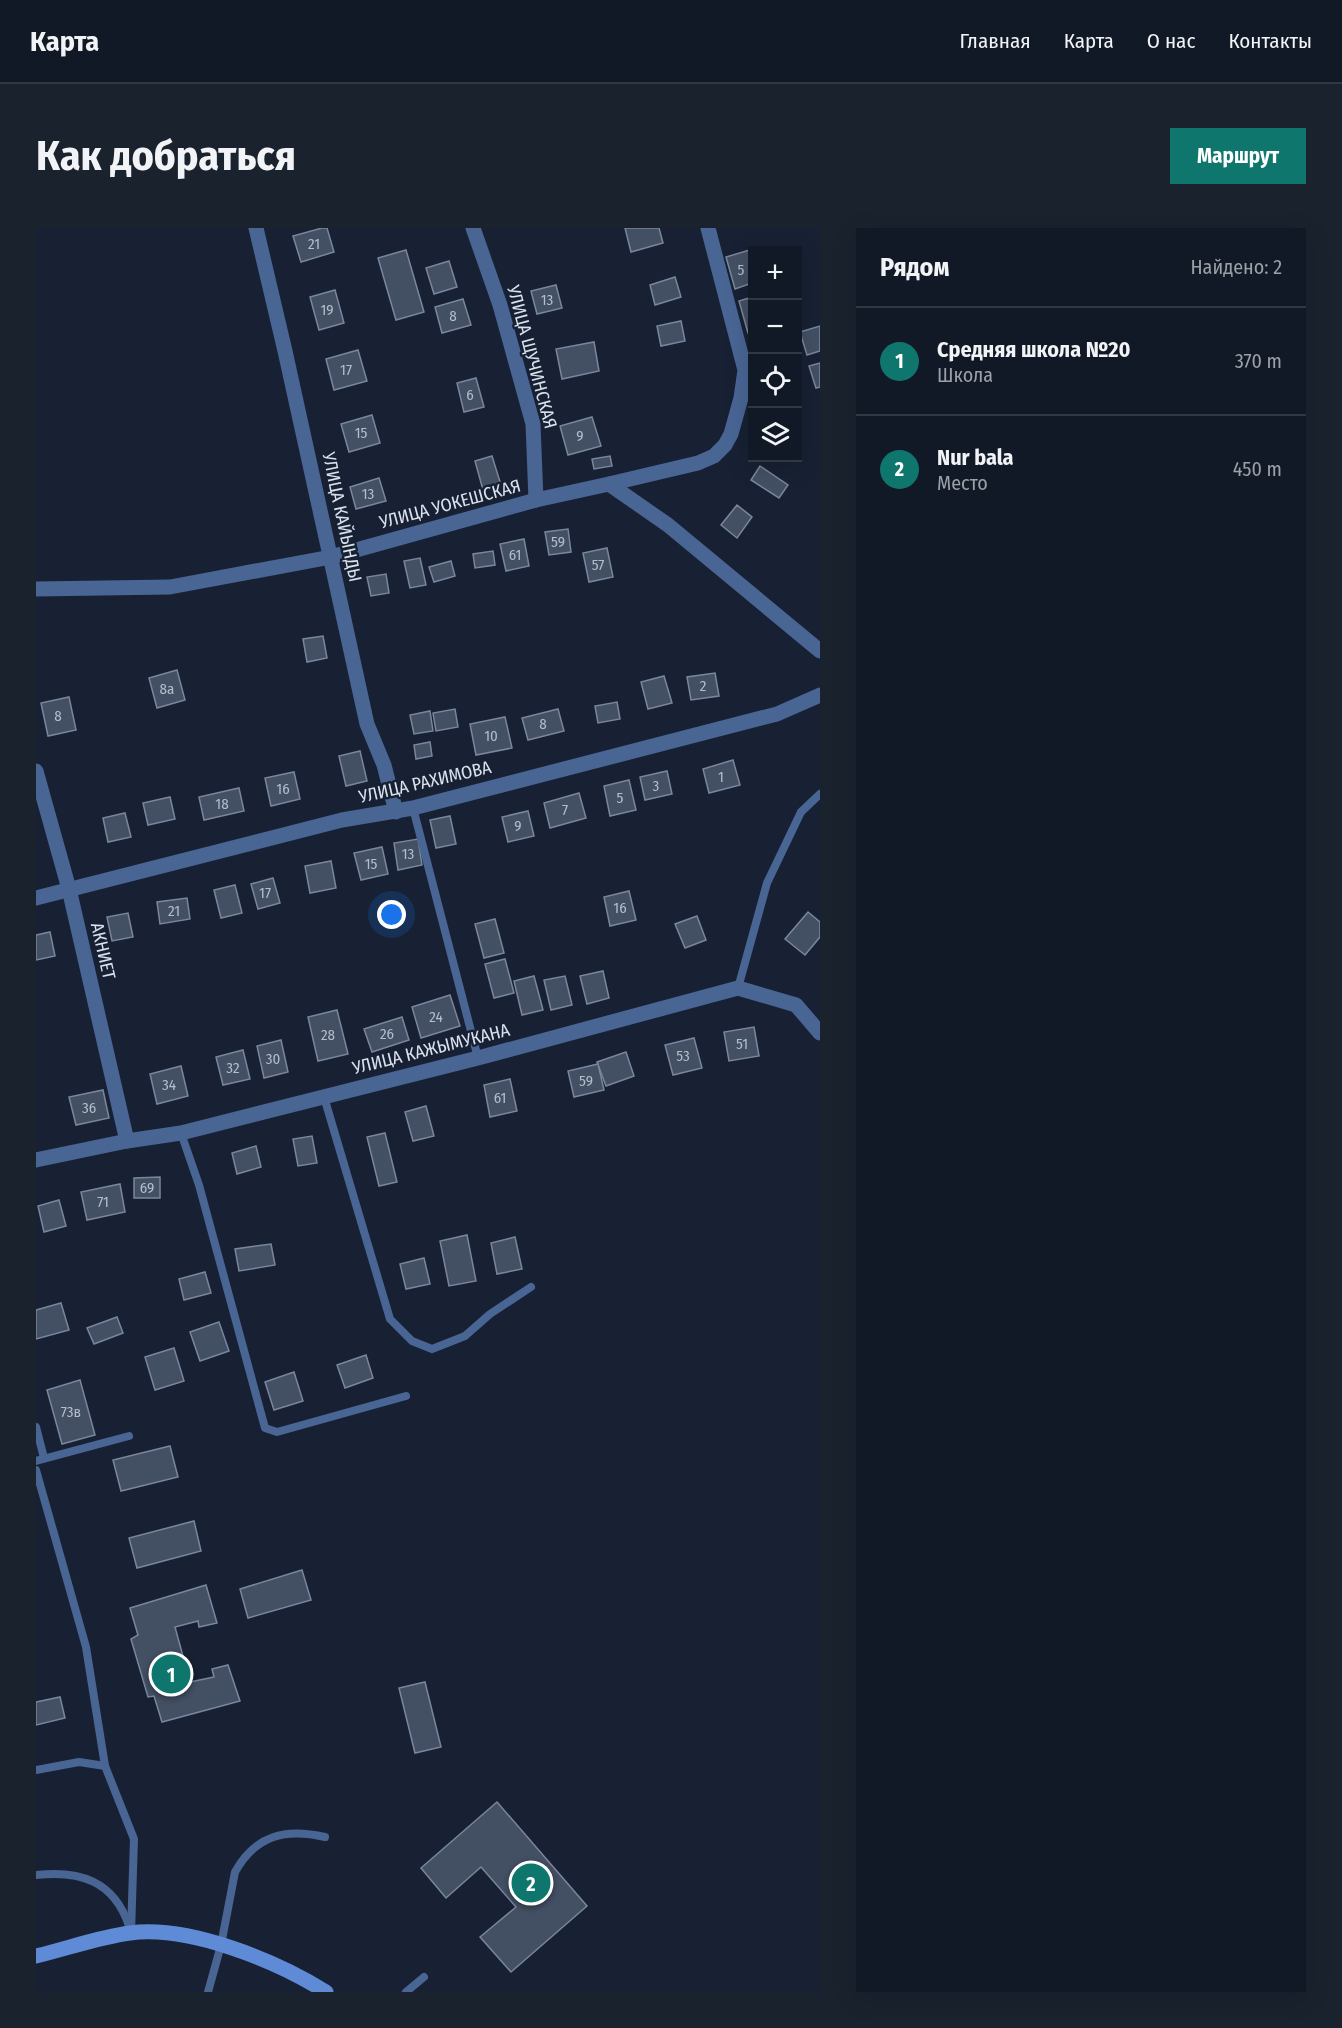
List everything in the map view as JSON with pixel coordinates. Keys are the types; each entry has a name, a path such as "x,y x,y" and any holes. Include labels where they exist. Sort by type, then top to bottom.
{"street":[{"name":"УЛИЦА КАЙЫНДЫ","path":"256,228 367,724 384,765 396,812"},
{"name":"УЛИЦА ЩУЧИНСКАЯ","path":"472,228 500,305 533,424 536,500"},
{"name":"УЛИЦА УОКЕШСКАЯ","path":"36,589 170,587 331,557 536,500 698,463 714,456 732,434 741,399 745,370 708,228"},
{"path":"609,484 668,525 820,651"},
{"name":"УЛИЦА РАХИМОВА","path":"36,898 342,820 413,808 777,714 820,695"},
{"name":"АКНИЕТ","path":"36,771 69,889 127,1141"},
{"path":"738,988 796,1005 820,1033"},
{"name":"УЛИЦА КАЖЫМУКАНА","path":"36,1160 127,1141 182,1133 478,1058 738,988"},
{"path":"36,1956 131,1933 176,1934 265,1959 305,1983 326,1992"}],"lane":[{"path":"738,988 767,883 801,812 820,794"},
{"path":"413,808 478,1058"},
{"path":"324,1097 390,1319 412,1341 432,1349 465,1336 490,1314 531,1287"},
{"path":"182,1133 199,1185 266,1428 277,1432 406,1396"},
{"path":"36,1427 40,1459 129,1436"},
{"path":"36,1470 86,1647 105,1766 134,1839 131,1933"},
{"path":"36,1770 79,1762 105,1766"},
{"path":"208,1992 221,1945 236,1872 249,1852 269,1838 282,1834 304,1833 325,1837"},
{"path":"36,1875 56,1873 77,1875 97,1883 114,1896 124,1912 131,1933"},
{"path":"406,1992 424,1977"}],"building":[{"path":"327,228 334,252 301,262 293,236"},
{"path":"625,228 659,228 663,243 631,252"},
{"path":"406,250 424,312 396,320 378,258"},
{"path":"748,250 748,284 735,289 726,257"},
{"path":"449,261 457,287 434,294 426,268"},
{"path":"675,277 681,297 655,305 650,285"},
{"path":"556,285 562,308 537,314 531,291"},
{"path":"335,290 344,323 319,330 310,297"},
{"path":"748,298 748,333 739,301"},
{"path":"463,299 471,325 442,333 435,307"},
{"path":"681,321 685,341 661,346 657,326"},
{"path":"820,326 820,351 807,355 802,331"},
{"path":"594,342 599,371 562,379 556,349"},
{"path":"358,350 367,381 334,390 326,359"},
{"path":"820,363 820,387 816,388 809,366"},
{"path":"476,378 484,407 464,412 457,383"},
{"path":"372,415 380,443 349,452 341,424"},
{"path":"592,417 601,446 568,455 560,426"},
{"path":"492,456 501,485 483,490 475,461"},
{"path":"610,456 612,466 594,469 592,459"},
{"path":"760,466 788,485 779,498 751,480"},
{"path":"379,478 386,501 356,509 350,487"},
{"path":"737,505 752,517 737,538 721,525"},
{"path":"568,529 571,552 549,555 545,532"},
{"path":"524,539 529,566 506,571 500,544"},
{"path":"607,548 613,577 589,582 583,553"},
{"path":"493,551 495,565 475,568 473,554"},
{"path":"420,558 426,585 410,588 404,561"},
{"path":"451,561 455,576 434,582 429,567"},
{"path":"386,574 389,593 371,596 367,577"},
{"path":"323,636 327,658 307,662 303,639"},
{"path":"177,670 185,700 157,708 149,678"},
{"path":"715,673 719,696 691,700 687,677"},
{"path":"664,676 672,703 648,709 641,682"},
{"path":"69,697 76,730 48,736 41,703"},
{"path":"617,702 620,719 598,723 595,706"},
{"path":"455,709 458,727 436,731 433,713"},
{"path":"558,709 564,731 528,740 522,718"},
{"path":"430,711 433,731 414,734 410,715"},
{"path":"505,717 512,748 476,755 470,724"},
{"path":"430,742 432,756 416,759 414,745"},
{"path":"360,751 367,781 346,786 339,756"},
{"path":"733,760 740,785 709,793 703,769"},
{"path":"667,771 672,794 645,800 640,777"},
{"path":"294,772 300,799 271,806 265,778"},
{"path":"629,780 636,810 610,816 604,786"},
{"path":"239,788 244,811 204,820 199,797"},
{"path":"579,793 586,818 550,828 544,803"},
{"path":"170,797 175,819 148,825 143,803"},
{"path":"528,811 534,836 508,842 502,817"},
{"path":"125,813 131,837 108,842 103,818"},
{"path":"450,816 456,844 436,848 430,820"},
{"path":"418,839 422,865 398,870 394,843"},
{"path":"382,847 388,874 361,880 354,853"},
{"path":"331,861 336,888 310,893 305,866"},
{"path":"273,878 280,903 258,909 251,884"},
{"path":"235,885 242,913 221,918 214,890"},
{"path":"629,891 636,920 610,926 604,897"},
{"path":"187,898 190,919 160,924 157,902"},
{"path":"808,912 820,922 820,937 805,955 785,939"},
{"path":"128,913 133,937 112,941 107,917"},
{"path":"697,916 706,940 685,948 675,924"},
{"path":"495,919 504,953 484,958 475,924"},
{"path":"50,932 55,956 36,960 36,935"},
{"path":"505,959 514,993 494,998 485,964"},
{"path":"603,971 609,998 587,1004 580,976"},
{"path":"534,976 543,1010 522,1015 514,981"},
{"path":"565,976 572,1005 551,1010 544,980"},
{"path":"450,995 460,1026 421,1038 412,1007"},
{"path":"337,1010 348,1054 318,1061 308,1017"},
{"path":"402,1017 409,1040 372,1052 364,1029"},
{"path":"754,1027 759,1056 729,1061 724,1032"},
{"path":"694,1038 702,1068 673,1075 665,1045"},
{"path":"281,1040 288,1072 264,1078 257,1046"},
{"path":"243,1050 250,1079 223,1085 216,1057"},
{"path":"626,1052 634,1076 606,1086 597,1062"},
{"path":"598,1064 604,1090 574,1097 568,1071"},
{"path":"181,1066 188,1096 157,1104 150,1074"},
{"path":"510,1079 517,1111 490,1117 484,1085"},
{"path":"103,1090 109,1118 76,1125 69,1097"},
{"path":"426,1106 434,1136 413,1141 405,1112"},
{"path":"385,1133 397,1182 379,1186 367,1137"},
{"path":"312,1136 317,1163 298,1166 293,1139"},
{"path":"256,1146 261,1167 237,1174 232,1153"},
{"path":"160,1177 160,1198 134,1198 134,1178"},
{"path":"120,1184 125,1212 87,1220 81,1192"},
{"path":"59,1200 66,1226 44,1232 38,1206"},
{"path":"467,1235 476,1281 449,1286 440,1241"},
{"path":"515,1237 522,1269 497,1274 491,1243"},
{"path":"271,1244 275,1265 239,1271 235,1249"},
{"path":"424,1258 430,1284 406,1289 400,1264"},
{"path":"205,1272 211,1293 184,1300 179,1279"},
{"path":"61,1303 69,1330 36,1339 36,1310"},
{"path":"117,1317 123,1333 94,1344 87,1328"},
{"path":"219,1322 229,1351 200,1361 190,1332"},
{"path":"174,1348 184,1381 155,1390 145,1357"},
{"path":"366,1355 373,1378 345,1388 337,1365"},
{"path":"294,1372 303,1401 274,1410 265,1382"},
{"path":"80,1380 95,1435 62,1444 47,1390"},
{"path":"170,1446 178,1477 121,1491 113,1460"},
{"path":"194,1521 201,1551 137,1568 129,1538"},
{"path":"302,1570 311,1600 248,1618 240,1589"},
{"path":"206,1585 217,1623 199,1627 198,1621 175,1627 190,1682 214,1677 212,1669 228,1665 240,1701 162,1722 154,1696 148,1697 131,1639 138,1635 130,1608"},
{"path":"425,1682 441,1747 415,1753 399,1688"},
{"path":"60,1697 65,1718 36,1725 36,1702"},
{"path":"497,1802 587,1906 511,1972 480,1937 516,1907 481,1867 446,1898 421,1868"}],"place":[{"name":"Средняя школа №20","path":"171,1674"},
{"name":"Nur bala","path":"531,1883"}]}
